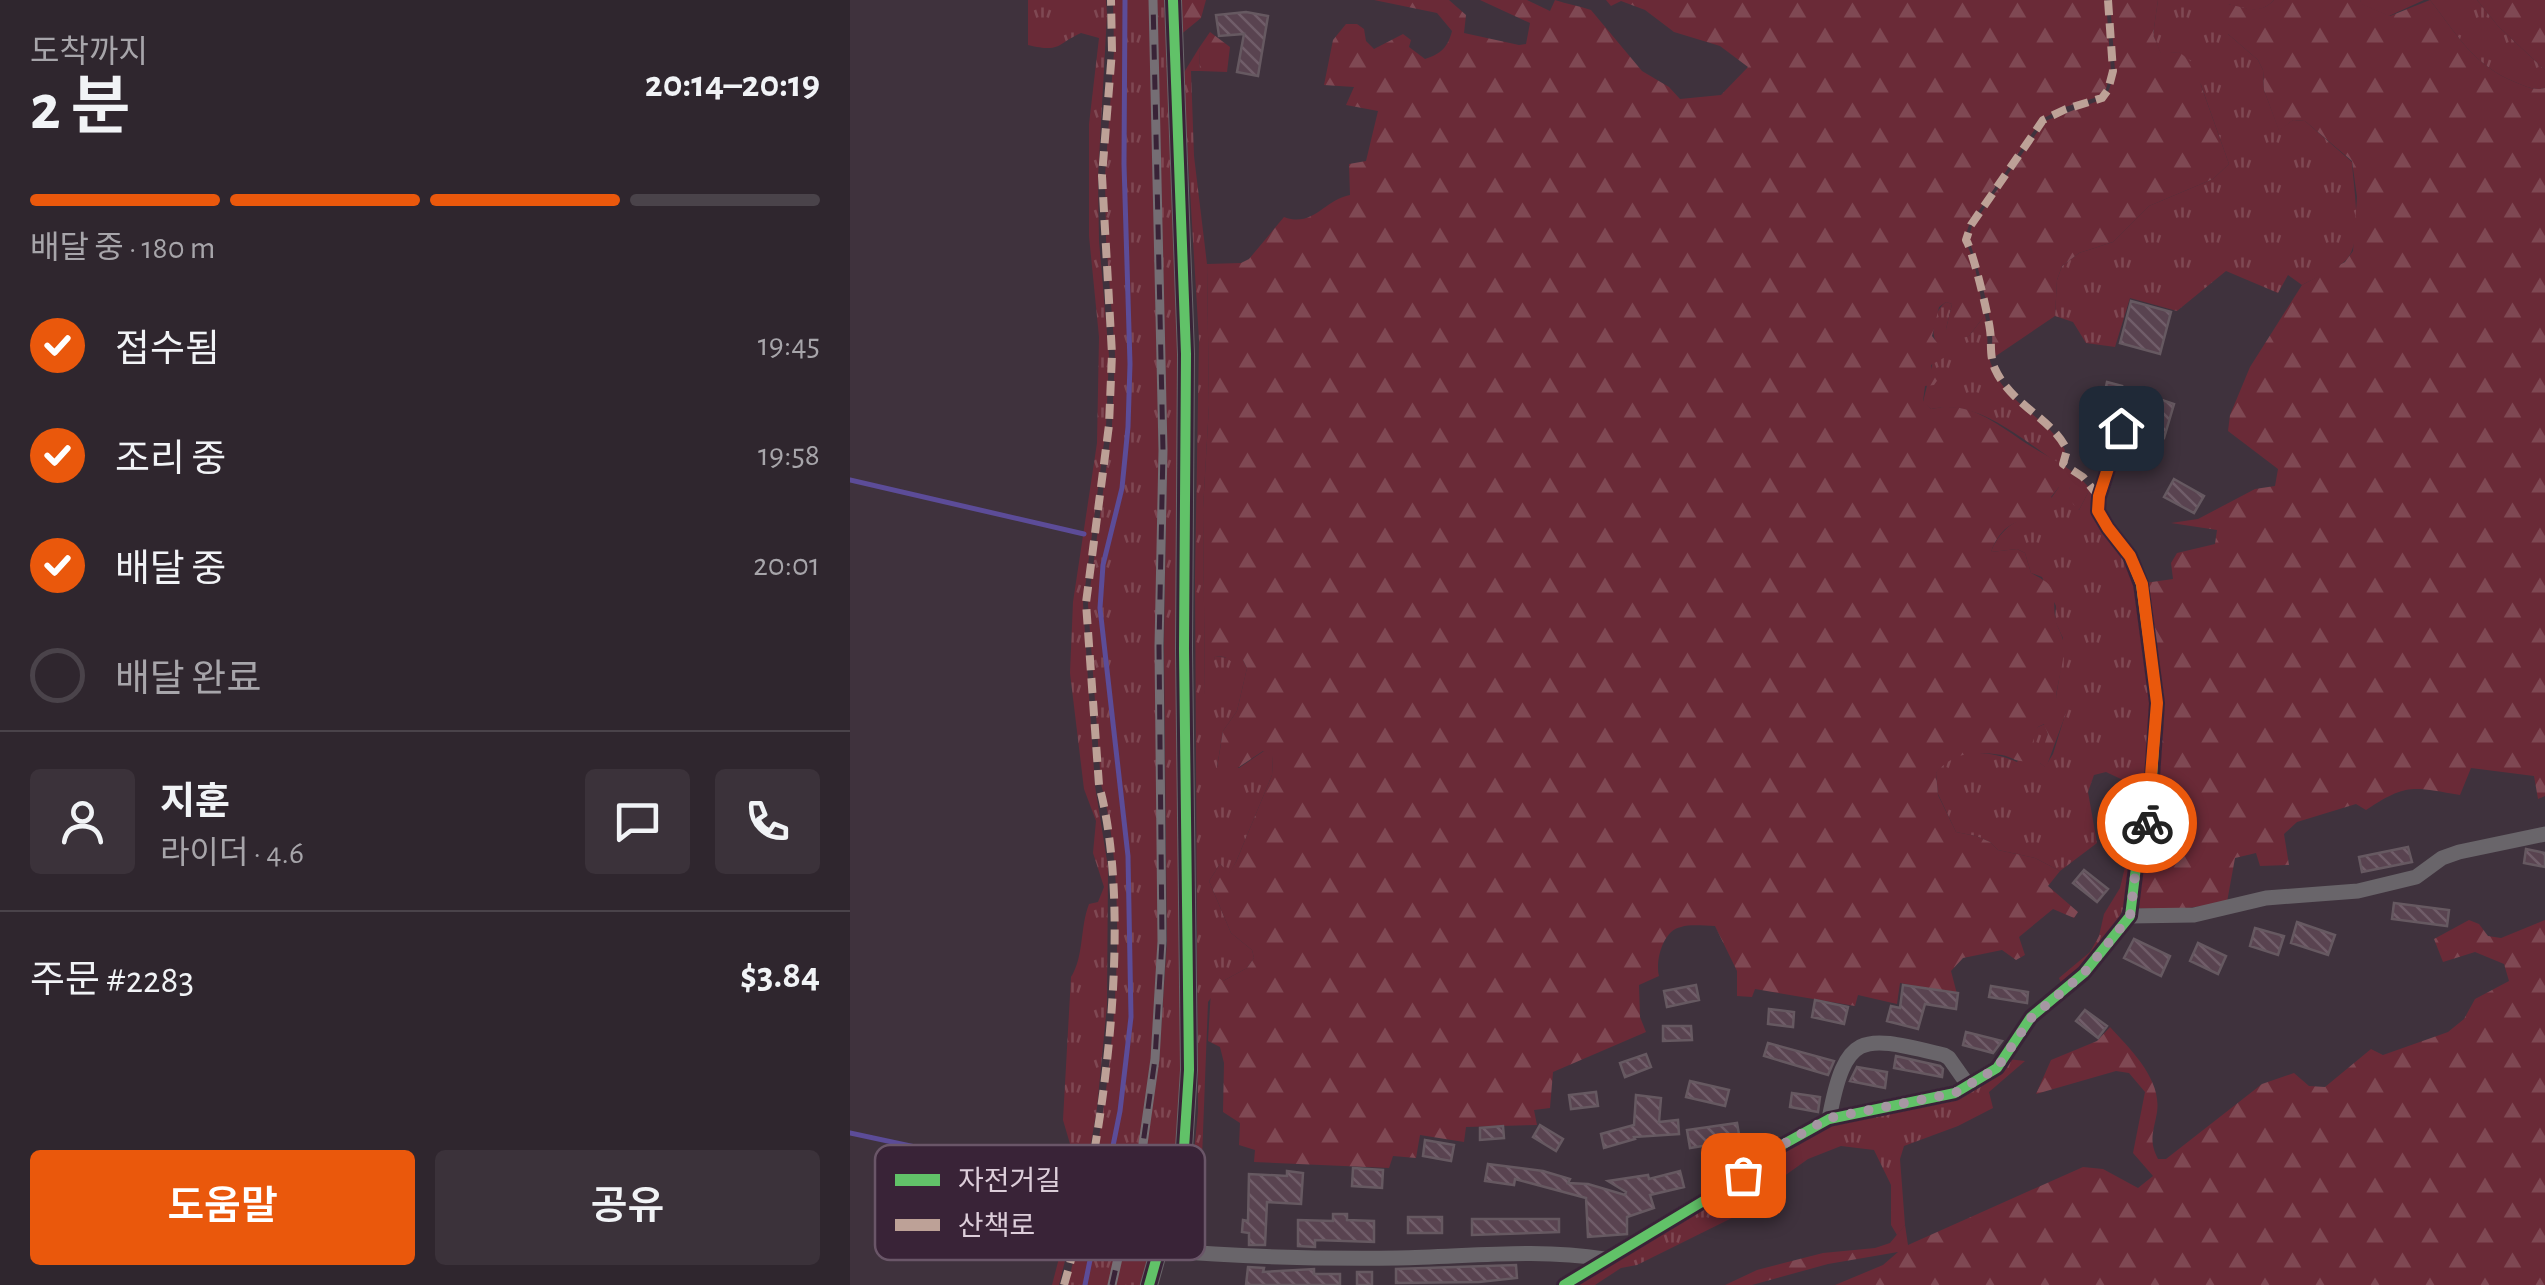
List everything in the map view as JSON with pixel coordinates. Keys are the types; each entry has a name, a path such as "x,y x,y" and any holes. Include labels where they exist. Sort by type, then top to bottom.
{"street":[{"path":"1172,0 1186,354 1184,688 1189,1070 1185,1145"},
{"path":"1564,1285 1725,1188 1766,1154 1829,1118 1955,1093 1997,1068 2031,1018 2084,973 2130,916 2137,860 2148,819 2157,703 2142,584 2130,556 2098,511 2099,496 2121,428"},
{"path":"2130,916 2194,916 2266,898 2358,891 2416,878 2442,858 2459,852 2545,834"},
{"path":"1829,1118 1843,1062 1852,1052 1872,1042 1944,1055 1968,1084"},
{"path":"1205,1254 1395,1258 1571,1254 1604,1259"},
{"path":"1149,1285 1157,1260"}],"green space":[{"path":"1028,0 1106,0 1098,177 1109,356 1106,427 1083,603 1095,786 1108,867 1107,1005 1091,1145 1070,1145 1063,1120 1071,977 1089,904 1098,902 1104,887 1093,853 1096,821 1084,789 1070,673 1073,602 1097,443 1099,337 1089,236 1089,124 1099,38 1081,33 1053,48 1028,45"},
{"path":"1113,0 1123,0 1126,427 1120,488 1102,564 1098,608 1126,856 1129,1017 1111,1145 1098,1145 1112,1035 1117,900 1112,839 1101,784 1088,604 1112,425 1115,354 1105,176 1114,51"},
{"path":"1127,0 1149,0 1159,450 1158,941 1151,1058 1140,1145 1114,1145 1133,1017 1130,855 1102,608 1105,565 1124,489 1130,427"},
{"path":"1157,0 1168,0 1178,291 1182,1136 1180,1145 1147,1145 1159,1059 1167,942 1167,450"},
{"path":"1179,0 1206,0 1201,18 1179,36"},
{"path":"1374,0 1449,0 1466,15 1464,33 1519,45 1526,44 1530,23 1480,0 1527,0 1550,11 1555,0 1591,10 1642,71 1669,87 1680,99 1721,95 1748,67 1720,46 1674,32 1645,10 1621,1 1611,6 1606,0 2106,0 2111,71 2106,89 2101,96 2042,119 1969,225 1964,240 1975,266 1985,315 1969,336 1948,343 1946,329 1952,304 1946,302 1939,307 1932,336 1947,356 1931,365 1931,371 1939,378 1934,385 1925,386 1923,401 1931,409 1960,408 1985,417 2071,471 2090,489 2079,510 2073,504 2069,487 2059,487 2051,497 2058,504 2057,509 2046,511 2044,521 2026,520 2011,525 1991,552 2017,549 2025,553 2031,573 2046,582 2054,594 2064,647 2056,697 2065,704 2066,713 2046,768 2040,763 2036,768 2048,734 2044,724 2038,727 2026,761 1992,754 1966,754 1950,760 1936,773 1938,795 1956,832 1990,842 1998,850 2035,858 2060,871 2048,886 2078,912 2074,918 2053,909 2019,937 2025,955 2016,960 2002,950 1963,958 1951,971 1957,994 1900,983 1897,1004 1858,995 1855,1006 1755,989 1752,997 1737,996 1737,971 1715,926 1681,927 1669,934 1662,947 1659,976 1639,985 1640,1017 1646,1032 1553,1072 1550,1108 1534,1110 1537,1125 1466,1127 1464,1142 1420,1135 1416,1158 1393,1156 1389,1168 1254,1162 1255,1150 1239,1145 1240,1123 1223,1112 1224,1063 1220,1047 1208,1041 1212,973 1223,981 1247,968 1254,958 1252,950 1231,933 1209,881 1220,864 1229,873 1236,862 1272,775 1273,756 1263,751 1230,773 1217,768 1223,731 1237,711 1247,668 1243,660 1232,662 1215,656 1205,699 1207,264 1241,263 1249,259 1284,217 1303,219 1350,195 1349,164 1366,161 1378,111 1346,105 1354,87 1324,85 1333,40 1346,24 1364,29 1366,41 1374,49 1403,34 1411,40 1409,47 1425,59 1446,46 1452,31 1437,13"},
{"path":"2110,0 2158,0 2153,35 2161,53 2179,52 2193,63 2229,164 2213,179 2149,206 2113,242 2079,253 2062,266 2057,280 2055,316 1993,358 1989,313 1968,239 1972,226 2045,121 2103,99 2109,90 2115,71"},
{"path":"2158,0 2274,0 2258,9 2228,4 2228,34 2258,60 2279,130 2293,120 2305,121 2352,162 2354,243 2344,262 2302,285 2288,275 2278,293 2226,271 2177,311 2130,298 2115,347 2086,343 2073,322 2055,316 2057,280 2062,266 2079,253 2113,242 2149,206 2213,179 2229,164 2201,85 2179,52 2161,54 2153,35"},
{"path":"2274,0 2360,0 2390,16 2430,0 2488,67 2526,86 2545,88 2545,796 2538,799 2534,776 2471,768 2460,795 2410,789 2366,810 2356,804 2297,822 2284,834 2289,865 2260,866 2256,853 2235,858 2227,902 2176,910 2134,908 2157,767 2145,583 2173,579 2171,563 2177,553 2215,544 2217,530 2171,523 2198,519 2255,489 2275,486 2278,469 2228,431 2230,415 2250,367 2302,285 2345,262 2353,251 2357,197 2352,161 2305,121 2293,120 2279,131 2258,60 2228,34 2217,17 2228,4 2258,9"},
{"path":"2360,0 2424,0 2389,16 2361,4"},
{"path":"2430,0 2477,0 2498,26 2545,70 2545,88 2526,86 2488,67"},
{"path":"2477,0 2545,0 2545,70 2498,26"},
{"path":"1210,32 1230,47 1227,72 1200,71 1199,48"},
{"path":"1199,48 1200,71 1191,71 1194,156 1207,264 1205,697 1215,656 1243,660 1247,668 1237,711 1223,731 1217,767 1239,768 1264,751 1273,755 1272,775 1236,862 1229,874 1220,864 1209,881 1231,933 1252,950 1254,958 1247,968 1223,981 1208,1002 1202,1145 1195,1145 1198,1112 1195,578 1199,340 1183,74"},
{"path":"1946,302 1952,304 1946,329 1955,339 1969,336 1985,315 1993,369 2009,393 2058,439 2065,450 2061,465 1983,416 1949,407 1931,409 1923,402 1937,345 1934,322"},
{"path":"2059,487 2069,487 2079,510 2090,489 2110,521 2125,559 2145,642 2151,729 2145,820 2124,906 2106,939 2061,983 2059,978 2090,952 2104,914 2120,888 2125,867 2118,825 2125,805 2123,780 2106,772 2094,775 2088,792 2097,843 2060,871 2035,858 1998,850 1976,836 1956,832 1938,794 1936,773 1948,759 1960,754 1985,753 2017,762 2038,727 2045,724 2048,734 2040,763 2045,767 2053,754 2066,712 2056,697 2063,638 2055,621 2056,606 2042,577 2031,573 2025,553 2017,549 1991,552 2008,527 2021,520 2036,520"},
{"path":"2469,920 2479,924 2488,936 2501,938 2545,920 2545,1285 1835,1285 1883,1265 1898,1252 1828,1264 1752,1285 1725,1285 1757,1270 1823,1253 1890,1243 1905,1225 1908,1245 2083,1167 2103,1169 2138,1188 2153,1176 2133,1153 2145,1092 2129,1073 2116,1071 2036,1094 2051,1060 2097,1041 2110,1027 2150,1076 2157,1100 2153,1146 2158,1159 2166,1159 2262,1084 2294,1073 2309,1086 2325,1087 2371,1049 2383,1055 2448,1032 2464,1019 2475,999 2509,981 2504,964 2475,952 2443,962 2434,939"},
{"path":"2008,1059 2025,1061 1989,1092 1993,1108 1904,1146 1900,1159 1905,1225 1897,1235 1891,1225 1891,1185 1874,1150 1841,1146 1808,1159 1769,1187 1746,1211 1637,1265 1621,1268 1595,1285 1571,1285 1768,1157 1830,1122 1913,1107"},
{"path":"1059,1260 1065,1260 1059,1285 1052,1285"},
{"path":"1073,1260 1088,1260 1083,1285 1067,1285"},
{"path":"1091,1260 1114,1260 1108,1285 1086,1285"},
{"path":"1122,1260 1150,1260 1144,1285 1116,1285"}],"building":[{"path":"1246,12 1268,16 1258,76 1237,72 1244,34 1219,36 1216,15"},
{"path":"2131,301 2171,312 2160,354 2120,343"},
{"path":"2107,382 2122,386 2115,419 2103,447 2093,445"},
{"path":"2159,399 2174,404 2164,438 2149,434"},
{"path":"2174,479 2204,496 2194,513 2164,497"},
{"path":"2408,847 2412,862 2362,872 2359,857"},
{"path":"2526,849 2545,853 2545,867 2524,863"},
{"path":"2084,870 2108,889 2097,902 2073,883"},
{"path":"2394,903 2449,910 2447,926 2392,919"},
{"path":"2297,922 2335,935 2328,955 2291,943"},
{"path":"2255,928 2284,936 2278,955 2250,946"},
{"path":"2134,939 2170,956 2161,976 2124,958"},
{"path":"2198,943 2226,956 2218,974 2190,961"},
{"path":"1696,985 1699,1000 1667,1007 1664,991"},
{"path":"1903,985 1958,993 1956,1009 1925,1004 1918,1029 1887,1021 1891,1006 1900,1008"},
{"path":"1991,986 2028,992 2027,1003 1989,997"},
{"path":"1815,1000 1848,1007 1844,1024 1812,1017"},
{"path":"1769,1009 1794,1012 1793,1027 1768,1024"},
{"path":"2085,1010 2107,1026 2098,1038 2076,1021"},
{"path":"1663,1026 1691,1026 1692,1040 1663,1041"},
{"path":"1966,1032 2002,1041 1993,1053 1963,1045"},
{"path":"1768,1043 1834,1061 1828,1075 1764,1056"},
{"path":"1646,1054 1651,1067 1625,1077 1620,1063"},
{"path":"1896,1056 1940,1066 1942,1077 1894,1068"},
{"path":"1857,1067 1887,1072 1885,1088 1850,1081"},
{"path":"1690,1081 1729,1090 1725,1106 1686,1097"},
{"path":"1596,1092 1598,1106 1571,1109 1569,1095"},
{"path":"1792,1093 1820,1097 1818,1112 1790,1107"},
{"path":"1636,1095 1661,1098 1659,1122 1678,1120 1679,1134 1634,1137 1604,1148 1601,1134 1634,1125"},
{"path":"1737,1123 1740,1140 1690,1148 1687,1130"},
{"path":"1540,1125 1563,1139 1556,1151 1533,1137"},
{"path":"1503,1126 1504,1138 1480,1140 1480,1128"},
{"path":"1425,1140 1454,1145 1451,1161 1423,1156"},
{"path":"1488,1164 1543,1171 1570,1179 1568,1183 1588,1184 1625,1195 1608,1181 1648,1175 1649,1179 1680,1171 1684,1187 1650,1195 1654,1208 1627,1217 1627,1234 1588,1237 1586,1198 1515,1179 1514,1185 1485,1181"},
{"path":"1353,1168 1383,1170 1382,1188 1352,1186"},
{"path":"1287,1171 1303,1173 1301,1204 1267,1202 1265,1245 1249,1245 1249,1233 1242,1232 1243,1220 1248,1221 1249,1174 1287,1176"},
{"path":"1333,1214 1347,1214 1347,1220 1374,1221 1374,1242 1315,1240 1315,1247 1298,1246 1298,1220 1333,1221"},
{"path":"1408,1217 1442,1217 1442,1233 1408,1233"},
{"path":"1472,1219 1559,1219 1559,1232 1472,1235"},
{"path":"1516,1265 1517,1278 1396,1283 1396,1269"},
{"path":"1248,1267 1264,1268 1263,1272 1314,1269 1314,1274 1340,1274 1340,1285 1246,1285"},
{"path":"1357,1272 1372,1272 1372,1285 1357,1285"}],"waterway":[{"path":"1113,1145 1131,1017 1128,856 1100,608 1103,565 1122,488 1128,427 1125,0"},
{"path":"850,480 1084,534"},
{"path":"850,1133 906,1145"},
{"path":"1085,1285 1090,1260"}],"railway":[{"path":"1143,1145 1155,1059 1162,941 1159,646 1163,450 1153,0"},
{"path":"1112,1285 1118,1260"}],"marked path":[{"path":"1095,1145 1110,1035 1114,901 1099,785 1086,603 1109,425 1112,354 1102,176 1112,51 1111,0"},
{"path":"2099,497 2083,477 2063,464 2067,450 2060,439 2011,393 1995,369 1986,311 1966,240 1971,225 2043,120 2102,98 2108,90 2113,71 2108,0"},
{"path":"1064,1285 1070,1260"}],"cycle path":[{"path":"1173,0 1186,354 1184,649 1189,1070 1184,1145"},
{"path":"1564,1285 1725,1188 1766,1154 1829,1119 1955,1093 1997,1068 2031,1017 2084,973 2130,916 2137,859 2150,807 2157,703 2141,584 2130,556 2098,511 2121,428"},
{"path":"1149,1285 1156,1260"}],"way so far":[{"path":"1743,1175 1766,1154 1829,1118 1955,1093 1997,1068 2031,1018 2101,956 2130,916 2137,860 2147,823"}],"route":[{"path":"2121,428 2099,496 2098,511 2130,556 2142,584 2157,703 2147,823"}]}
